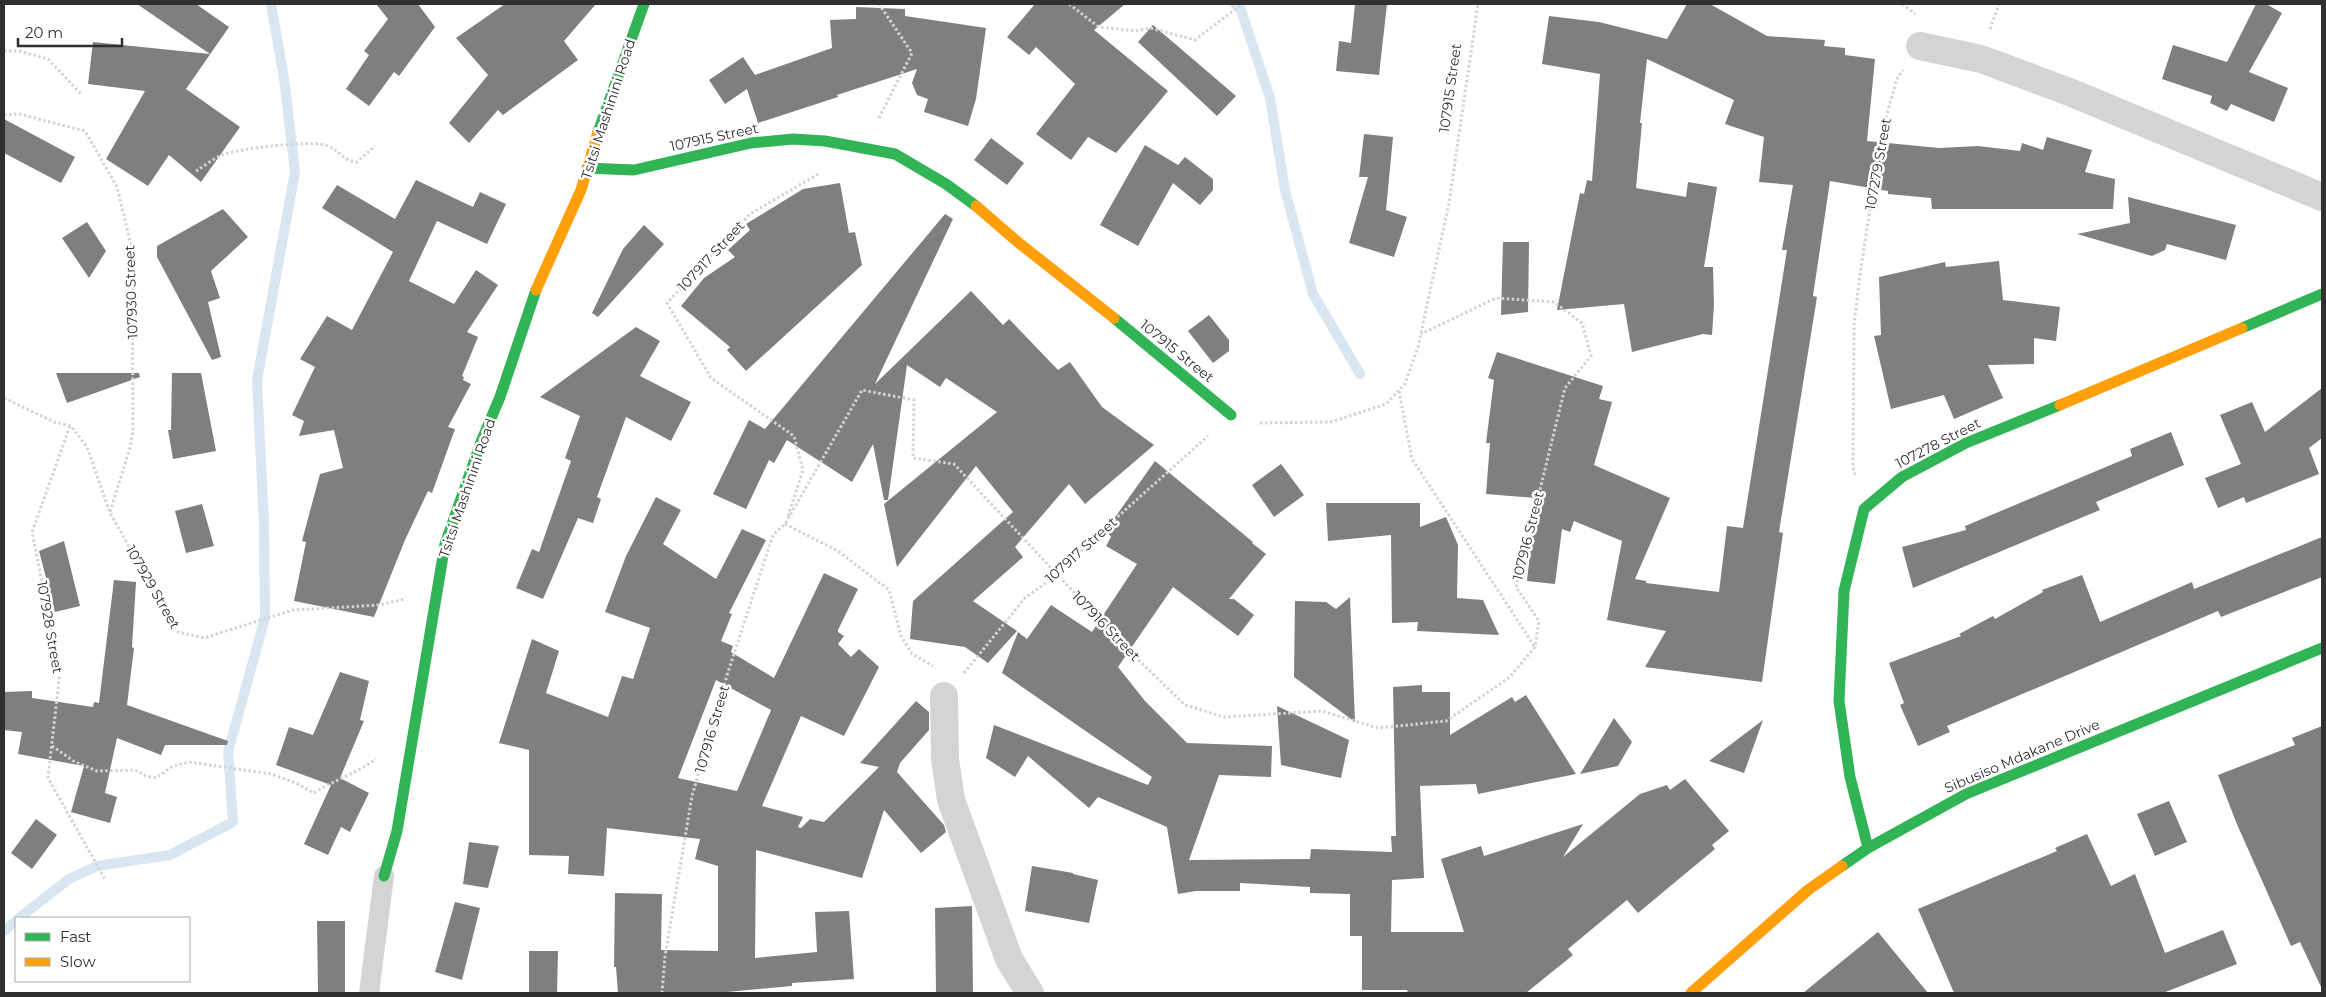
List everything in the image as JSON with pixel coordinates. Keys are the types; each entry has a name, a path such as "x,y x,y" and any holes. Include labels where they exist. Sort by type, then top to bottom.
{"street":[{"name":"Tsitsi Mashinini Road","path":"384,876 397,832 445,544 481,442 500,397 530,306 551,254 581,190 605,108 644,4"},
{"path":"1920,46 1990,62 2072,93 2322,197"},
{"name":"107915 Street","path":"587,168 634,170 751,143 784,140 825,141 895,154 946,184 986,212 1019,243 1080,290 1231,415"},
{"name":"107278 Street","path":"1864,509 1902,476 1966,443 2102,388 2322,294"},
{"path":"1864,509 1844,591 1838,701 1850,776 1868,848"},
{"name":"Sibusiso Mdakane Drive","path":"1691,993 1808,890 1868,848 1966,794 2322,648"},
{"path":"944,696 945,759 951,800 1009,959 1030,993"}],"lane":[{"name":"Tsitsi Mashinini Road","path":"369,993 384,876"}],"path":[{"path":"864,147 912,53 879,4"},
{"path":"1069,4 1099,26 1136,30 1150,28 1195,40 1242,4"},
{"name":"107915 Street","path":"1231,415 1254,423 1331,422 1386,404 1405,384 1418,347 1449,204 1478,4"},
{"name":"107279 Street","path":"1864,509 1853,466 1854,325 1860,274 1882,131 1897,79 1920,46"},
{"path":"4,51 19,51 48,59 81,94"},
{"name":"107930 Street","path":"4,115 19,114 85,131 117,187 132,249 133,431 130,448 110,513"},
{"path":"196,171 222,155 283,144 314,143 328,146 347,162 357,162 375,146"},
{"name":"107917 Street","path":"785,524 802,470 794,436 711,378 667,302 750,214 864,147"},
{"name":"107916 Street","path":"662,993 665,956 692,796 728,672 773,535 785,524 862,390 914,400 913,458 954,464 1123,645 1185,705 1224,717 1322,711 1378,728 1446,721 1510,678 1535,647 1539,621 1516,587 1565,388 1591,356 1582,323 1554,302 1496,298 1421,334"},
{"path":"1399,390 1412,459 1535,647"},
{"path":"4,398 54,422 71,426"},
{"name":"107917 Street","path":"944,696 1025,598 1057,575 1104,529 1231,415"},
{"name":"107929 Street","path":"71,426 87,447 110,513 178,632 204,638 293,610 380,605 436,593"},
{"name":"107928 Street","path":"71,426 32,532 60,671 48,778 106,881"},
{"path":"785,524 838,551 889,590 901,636 912,654 937,668 944,696"},
{"path":"52,746 75,762 97,771 135,770 146,776 156,778 173,766 189,762 271,774 296,783 314,793 332,782 365,767 413,732"}],"building":[{"path":"137,4 196,4 229,27 186,89 240,127 201,182 169,155 148,186 106,159 145,91 88,84 93,42 210,54"},
{"path":"376,4 418,4 435,27 399,76 394,72 369,106 346,89 369,55 364,51 388,19"},
{"path":"505,4 596,4 564,41 578,60 503,115 498,110 469,143 449,123 488,75 456,38"},
{"path":"1035,4 1125,4 1094,30 1168,91 1116,153 1088,137 1071,160 1036,134 1075,84 1036,47 1029,55 1007,37"},
{"path":"1355,4 1387,4 1379,75 1336,71 1339,41 1351,43"},
{"path":"1687,4 1710,4 1767,36 1825,40 1824,46 1845,48 1845,55 1875,59 1867,141 1939,148 1978,146 2020,151 2022,143 2043,150 2047,137 2092,150 2085,172 2115,179 2113,209 1932,209 1931,198 1888,194 1888,191 1830,181 1813,296 1817,297 1779,532 1783,533 1762,682 1645,667 1666,631 1607,620 1622,541 1574,521 1570,532 1562,529 1555,584 1527,581 1536,498 1486,494 1490,443 1486,443 1494,380 1488,378 1497,352 1603,386 1599,399 1612,402 1594,465 1670,498 1635,579 1646,581 1646,583 1719,592 1727,526 1743,528 1787,250 1782,250 1793,185 1759,182 1764,137 1725,124 1734,100 1647,59 1640,123 1642,123 1636,188 1686,197 1688,182 1717,187 1704,267 1713,267 1714,304 1712,335 1703,334 1632,352 1624,304 1557,310 1580,193 1584,194 1587,180 1592,181 1600,74 1542,64 1549,16 1599,22 1667,39"},
{"path":"2256,4 2266,4 2282,13 2249,72 2288,88 2274,122 2231,104 2227,111 2210,103 2212,96 2162,79 2173,45 2227,62"},
{"path":"856,7 905,9 905,16 986,28 976,99 968,126 924,112 928,99 917,95 912,83 917,69 758,123 747,89 725,104 709,80 743,57 755,75 832,48 830,20 856,19"},
{"path":"1153,25 1236,96 1217,116 1138,42"},
{"path":"4,119 75,157 61,183 4,153"},
{"path":"1364,134 1393,137 1386,210 1407,217 1394,257 1349,243 1368,177 1359,177"},
{"path":"991,138 1024,163 1007,185 974,160"},
{"path":"1145,145 1178,165 1185,157 1213,179 1213,190 1200,205 1173,183 1138,246 1100,225"},
{"path":"416,180 473,207 480,192 506,204 487,244 437,221 409,281 454,304 476,270 498,285 467,332 478,337 462,376 464,377 463,380 471,384 448,427 455,429 432,493 428,491 405,540 374,617 294,601 306,542 302,541 320,474 343,468 334,430 299,436 304,421 292,415 315,367 300,359 327,316 352,330 393,252 322,208 337,185 395,219"},
{"path":"840,183 849,233 855,232 862,265 746,371 727,350 730,347 681,306 704,278 735,257 728,250 750,230 746,224 803,189"},
{"path":"2128,197 2236,225 2226,260 2167,244 2165,250 2152,256 2077,234 2130,223"},
{"path":"223,209 248,237 211,271 220,298 208,302 221,357 212,360 157,257 157,246"},
{"path":"945,214 953,219 875,384 971,291 1003,325 1009,319 1058,370 1070,362 1102,407 1154,445 1085,504 1069,484 1015,547 1023,557 973,601 1017,631 988,663 965,647 910,639 913,601 1013,512 976,466 897,567 884,504 997,412 946,378 940,387 907,365 888,500 884,500 873,444 852,482 787,440 774,463 769,460 746,509 713,494 749,420 765,429"},
{"path":"87,222 106,251 89,278 62,238"},
{"path":"644,225 664,244 598,317 592,313 623,249"},
{"path":"1503,242 1529,242 1528,312 1501,315"},
{"path":"1999,261 2003,300 2060,307 2056,341 2034,338 2034,364 1988,365 2003,398 1954,419 1944,395 1891,409 1874,336 1881,335 1879,277 1945,262 1946,267"},
{"path":"1209,315 1229,340 1229,351 1213,363 1188,331"},
{"path":"636,327 660,341 640,376 691,402 671,441 626,417 597,497 601,499 593,523 578,518 543,599 516,588 532,549 539,552 571,461 565,458 580,416 540,397"},
{"path":"56,373 139,373 140,377 67,403"},
{"path":"172,373 201,373 216,451 173,459 168,430 171,430"},
{"path":"2322,388 2322,438 2309,448 2319,474 2246,503 2244,497 2218,508 2205,478 2241,464 2220,415 2252,402 2265,432"},
{"path":"2171,432 2184,465 2096,502 2100,510 1913,588 1902,547 1966,530 1965,526 2132,456 2130,449"},
{"path":"1155,461 1266,554 1229,599 1234,599 1254,615 1238,636 1173,587 1118,667 1145,701 1187,743 1272,746 1271,777 1219,775 1189,860 1310,859 1311,849 1392,852 1391,836 1396,836 1393,687 1422,685 1422,692 1450,692 1450,735 1512,697 1515,702 1526,695 1576,774 1478,794 1476,784 1420,786 1424,878 1392,880 1391,932 1464,932 1441,859 1481,846 1484,856 1583,824 1563,857 1640,794 1667,785 1670,790 1685,779 1729,831 1712,845 1715,849 1638,913 1627,900 1568,949 1573,955 1526,993 1408,993 1407,990 1362,990 1362,936 1350,936 1350,894 1310,893 1310,887 1240,883 1240,891 1196,891 1178,894 1167,827 1098,797 1089,808 1028,756 1015,777 986,758 994,725 1148,785 1152,777 1002,673 1018,632 1027,639 1051,605 1092,632 1137,564 1106,546 1111,537 1106,530"},
{"path":"1281,464 1304,495 1274,517 1252,485"},
{"path":"656,497 681,510 663,544 716,579 742,529 766,540 729,613 732,614 721,641 733,646 731,652 774,678 824,573 858,589 838,630 844,636 838,644 851,657 859,649 879,667 844,736 801,716 762,806 803,817 798,827 801,828 810,819 824,822 879,767 860,763 916,701 929,712 929,730 900,763 897,772 944,825 946,832 921,853 884,810 862,878 756,850 755,958 817,952 815,912 849,911 854,979 792,983 792,986 717,993 618,993 616,967 614,967 615,893 662,894 661,950 718,951 718,866 695,859 700,839 607,828 604,876 568,874 569,856 529,855 529,750 499,743 532,639 559,651 546,693 608,717 622,676 633,679 650,628 605,612 626,556","holes":["716,680 771,710 737,791 678,778"]},
{"path":"1326,503 1420,503 1420,527 1446,517 1458,545 1457,598 1483,600 1499,635 1417,631 1418,622 1392,623 1391,535 1328,541"},
{"path":"202,504 214,546 186,553 175,511"},
{"path":"2322,537 2322,577 2221,617 2218,611 1947,726 1950,732 1918,746 1900,705 1904,703 1889,663 1961,636 1959,634 1993,616 1995,619 2043,592 2042,590 2082,575 2100,622 2192,582 2194,589"},
{"path":"64,541 80,606 55,612 39,551"},
{"path":"114,580 136,582 132,647 134,648 127,705 228,741 227,745 165,745 161,755 117,738 105,793 117,797 110,823 71,812 84,766 18,754 22,732 4,730 4,692 32,691 32,698 93,707 94,702 99,703"},
{"path":"1350,597 1355,722 1294,677 1295,601 1326,602 1336,609"},
{"path":"340,672 369,681 360,720 364,721 340,778 369,793 350,832 341,827 328,855 304,844 331,785 276,765 289,727 313,735"},
{"path":"1277,706 1349,740 1341,778 1281,765"},
{"path":"1614,718 1632,742 1618,766 1580,774"},
{"path":"1763,720 1744,773 1709,761"},
{"path":"2322,726 2322,989 2300,942 2291,946 2236,822 2218,775 2295,745 2292,738"},
{"path":"2169,801 2187,842 2155,856 2137,814"},
{"path":"36,819 57,835 32,869 11,853"},
{"path":"2087,834 2111,886 2135,874 2165,953 2223,930 2237,964 2163,993 1954,993 1918,909 2057,851 2055,848"},
{"path":"469,842 499,846 488,888 463,884"},
{"path":"1032,866 1073,873 1098,880 1089,923 1025,911"},
{"path":"455,902 480,908 462,980 435,972"},
{"path":"972,906 973,993 936,993 935,908"},
{"path":"317,921 345,921 345,993 318,993"},
{"path":"1878,932 1928,993 1803,993"},
{"path":"529,951 558,951 557,993 529,993"}],"waterway":[{"path":"20,917 69,879 97,866 170,855 233,822 228,752 265,618 264,525 257,380 295,172 284,78 271,4"},
{"path":"1235,4 1240,7 1270,98 1285,190 1313,294 1360,374"},
{"path":"4,931 15,922"}],"traffic: fast":[{"path":"598,132 644,4"},
{"path":"587,168 634,170 751,143 793,139 825,141 895,154 946,184 976,206"},
{"path":"384,876 397,831 445,544 481,442 500,397 536,290"},
{"path":"2242,328 2322,294"},
{"path":"1114,318 1231,415"},
{"path":"1868,848 1850,777 1839,701 1844,591 1864,509 1902,477 1966,443 2060,405"},
{"path":"1842,866 1868,848 1966,794 2322,648"}],"traffic: slow":[{"path":"536,290 581,190 598,132"},
{"path":"976,206 1019,243 1114,318"},
{"path":"2060,405 2242,328"},
{"path":"1691,993 1808,890 1842,866"}]}
